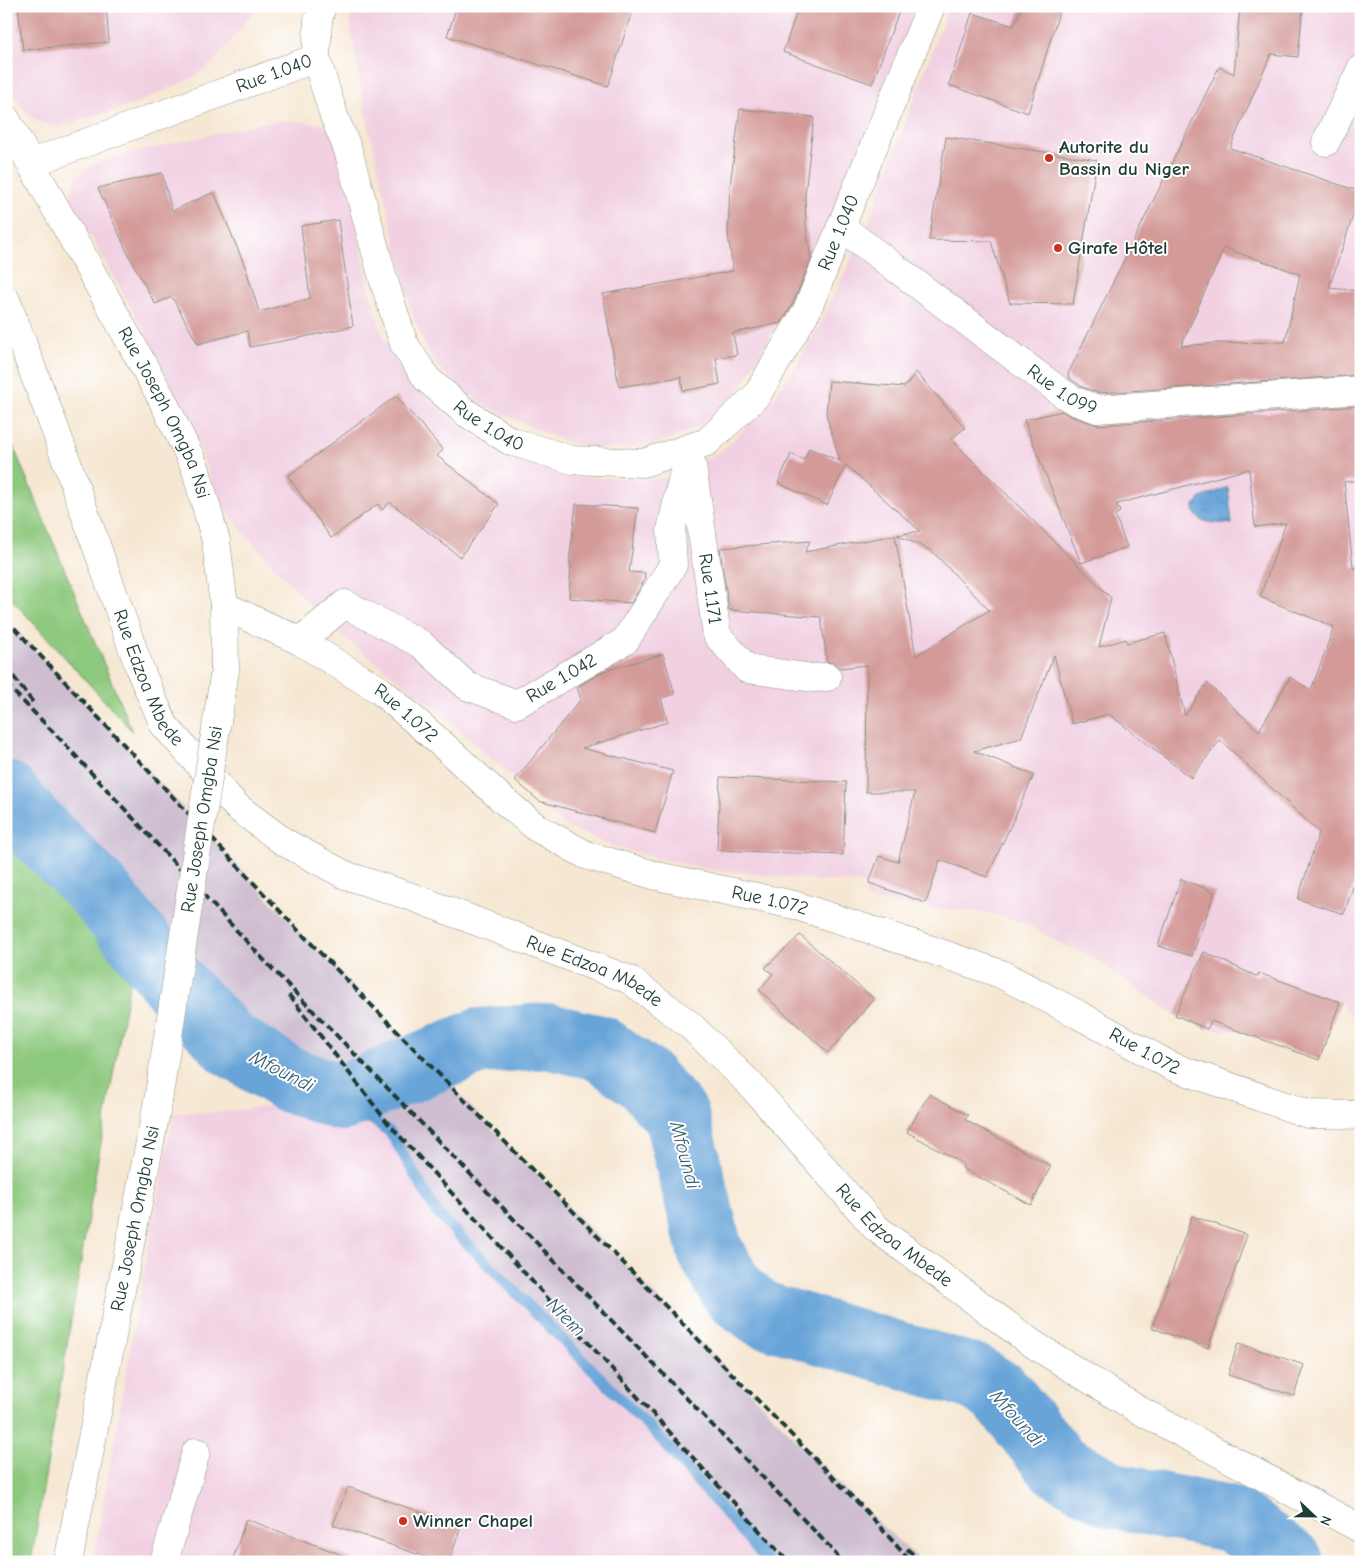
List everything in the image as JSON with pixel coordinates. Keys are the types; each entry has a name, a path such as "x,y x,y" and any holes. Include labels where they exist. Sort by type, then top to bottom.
{"street":[{"path":"316,58 318,20 322,6"},
{"name":"Rue 1.040","path":"30,163 316,58 334,116 348,150 383,278 404,344 427,379 465,412 510,441 572,460 643,463 707,442 757,395 807,310 931,6"},
{"path":"1326,142 1361,69"},
{"name":"Rue Joseph Omgba Nsi","path":"6,119 161,397 195,467 216,541 224,606 225,670 158,1101 68,1562"},
{"name":"Rue 1.099","path":"841,227 1062,393 1075,401 1097,409 1361,390"},
{"name":"Rue Edzoa Mbede","path":"6,300 55,429 140,672 164,726 237,807 284,842 345,875 415,898 630,980 690,1025 750,1084 876,1228 1033,1344 1137,1409 1361,1529"},
{"name":"Rue 1.042","path":"300,641 345,604 421,644 467,686 517,704 625,641 673,565 671,530 689,448"},
{"name":"Rue 1.171","path":"689,448 717,635 747,669 813,678 827,677"},
{"name":"Rue 1.072","path":"224,606 300,641 380,691 537,828 586,856 657,876 794,905 911,943 1000,974 1171,1066 1308,1114 1361,1115"},
{"path":"164,1562 196,1452"}],"shaded area":[{"path":"6,6 258,6 219,56 192,78 132,105 58,128 39,122 25,112 6,79"},
{"path":"350,6 916,6 817,264 789,303 737,392 711,417 697,427 672,438 655,444 626,448 595,448 571,443 537,430 486,406 468,394 435,363 425,345 413,316 369,128 351,33"},
{"path":"949,6 1361,6 1361,1028 1340,1002 1319,1060 1238,1031 1207,1029 1175,1015 1084,952 1069,948 1029,926 1004,916 868,900 865,897 865,883 704,869 607,844 567,827 540,807 542,803 439,711 327,624 243,532 221,503 195,438 157,357 133,310 70,200 77,177 85,169 134,152 263,123 293,120 323,125 330,130 344,152 367,281 382,334 401,368 423,394 465,430 498,449 530,464 564,474 602,478 648,479 678,477 726,448 776,395 811,341 866,228"},
{"path":"6,619 295,927 865,1510 922,1562 768,1562 657,1435 437,1213 389,1132 342,1098 290,1080 231,1044 178,989 99,892 32,824 6,794"},
{"path":"342,1098 390,1132 437,1213 657,1435 768,1562 93,1562 143,1276 174,1113 221,1112"}],"green space":[{"path":"6,429 132,731 6,593"},
{"path":"6,794 32,824 99,892 137,941 95,1176 31,1562 6,1562"}],"water":[{"path":"1228,487 1232,524 1207,522 1197,517 1194,505 1201,498"}],"building":[{"path":"18,6 106,6 109,42 23,50"},
{"path":"457,6 634,6 608,86 447,36"},
{"path":"799,6 901,6 872,84 783,52"},
{"path":"1022,6 1061,6 1028,113 949,85 972,13 1014,26"},
{"path":"1240,6 1303,6 1298,57 1271,54 1230,148 1361,192 1329,288 1361,291 1361,375 1099,393 1082,387 1069,378 1068,374 1219,67 1234,74","holes":["1224,248 1300,274 1285,342 1219,343 1181,346"]},
{"path":"740,109 814,117 805,194 806,227 811,260 793,303 781,323 733,333 737,355 716,358 720,384 683,391 681,377 619,387 603,294 733,271 728,234 730,186"},
{"path":"946,137 1097,160 1073,304 1010,303 991,241 929,240"},
{"path":"162,173 172,211 214,192 246,269 259,312 310,298 301,226 338,220 353,326 250,347 247,331 198,344 172,297 155,304 128,254 98,188"},
{"path":"916,372 965,428 951,439 1111,598 1099,647 1126,639 1127,643 1165,633 1185,716 1207,683 1259,731 1290,677 1311,690 1334,627 1260,597 1286,523 1255,527 1249,469 1117,504 1120,512 1115,515 1127,547 1081,563 1024,420 1062,411 1070,416 1098,425 1361,406 1361,480 1344,482 1353,568 1357,568 1358,565 1361,566 1361,863 1344,914 1298,899 1319,832 1220,740 1191,778 1109,714 1072,724 1054,655 1021,738 974,751 1034,775 987,877 940,860 926,903 869,883 879,856 898,862 915,792 866,792 867,665 840,668 834,663 827,662 821,617 729,610 720,548 810,541 805,552 895,535 916,656 989,610 932,551 897,535 920,531 846,465 827,505 778,483 791,454 804,460 809,448 840,461 826,414 829,381 905,387"},
{"path":"396,396 443,450 437,456 499,504 460,557 390,502 382,510 378,504 331,538 288,476"},
{"path":"576,504 638,508 629,572 645,573 644,581 631,603 569,598 571,563 569,563"},
{"path":"663,654 675,694 661,698 668,722 582,748 673,771 655,833 539,801 515,780 581,699 577,687 604,671"},
{"path":"720,777 846,782 843,855 717,850"},
{"path":"1181,879 1215,892 1192,956 1158,946"},
{"path":"800,935 874,999 828,1053 759,990 773,974 765,968"},
{"path":"1204,952 1258,977 1259,973 1340,1002 1319,1060 1211,1021 1207,1029 1175,1015"},
{"path":"929,1094 968,1115 965,1120 1051,1166 1031,1205 962,1168 964,1164 907,1132"},
{"path":"1192,1216 1247,1235 1208,1348 1152,1328"},
{"path":"1238,1343 1304,1365 1294,1396 1228,1375"},
{"name":"Winner Chapel","path":"348,1487 461,1526 449,1562 440,1562 333,1525"},
{"path":"246,1519 353,1559 352,1562 232,1562"}],"waterway":[{"name":"Mfoundi","path":"6,794 32,824 99,892 178,989 231,1044 290,1080 342,1098 479,1041 547,1036 600,1048 644,1079 676,1115 710,1250 734,1293 762,1314 974,1377 1000,1393 1058,1465 1115,1496 1234,1520 1291,1562"},
{"name":"Ntem","path":"342,1098 390,1132 437,1213 657,1435 768,1562"}],"railway":[{"path":"6,619 295,927 865,1510 911,1562"},
{"path":"6,667 35,705"},
{"path":"6,684 62,741 261,957 828,1545 842,1562"},
{"path":"289,995 387,1122 788,1562"},
{"path":"907,1549 922,1562"}],"place":[{"name":"Autorite du Bassin du Niger","path":"1049,158"},
{"name":"Girafe Hôtel","path":"1058,248"},
{"name":"Winner Chapel","path":"403,1521"}]}
